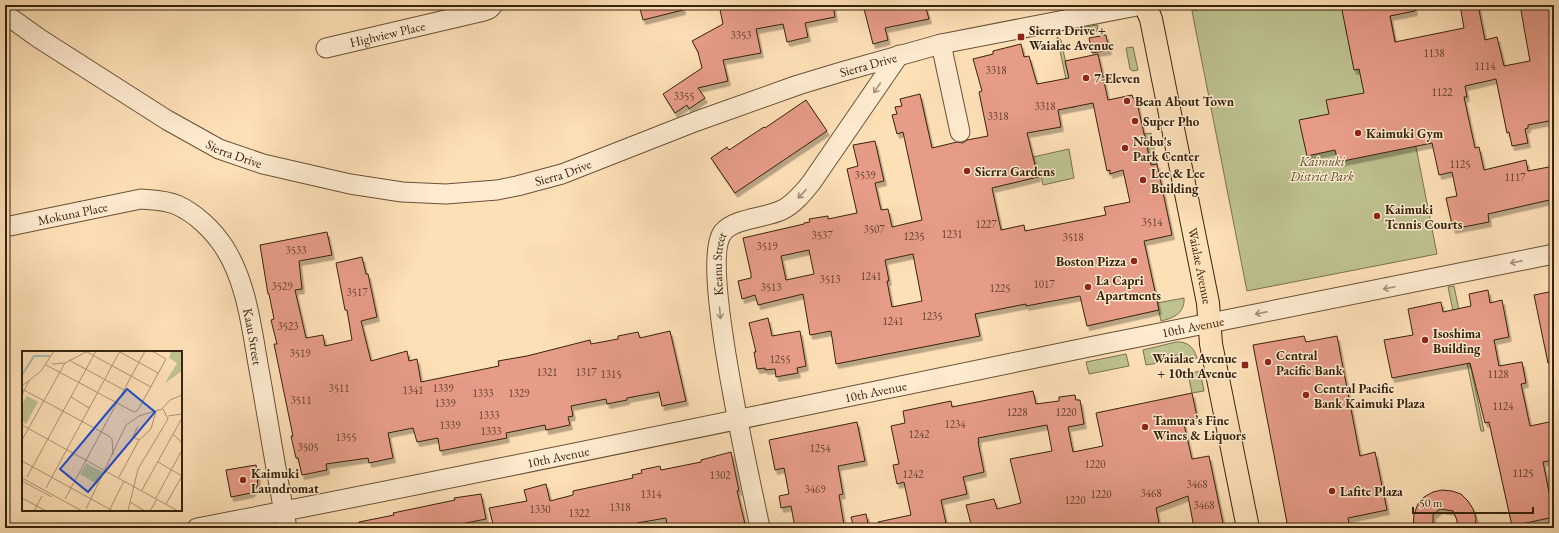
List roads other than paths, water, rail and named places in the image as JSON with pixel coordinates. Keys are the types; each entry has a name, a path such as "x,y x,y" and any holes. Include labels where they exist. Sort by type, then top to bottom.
{"main road":[{"name":"Waialae Avenue","path":"1144,5 1150,19 1208,302 1211,344 1248,528"}],"street":[{"name":"Highview Place","path":"326,48 484,11 493,5"},
{"name":"Sierra Drive","path":"5,14 46,43 167,120 219,149 263,164 350,184 377,189 425,194 466,193 497,190 517,186 562,174 759,99 899,55 941,44 1144,5"},
{"path":"941,44 960,132"},
{"name":"Keanu Street","path":"760,528 724,348 717,262 720,237 725,230 734,224 781,210 789,206 802,194 899,55"},
{"name":"Mokuna Place","path":"5,227 141,199"},
{"name":"Kaau Street","path":"141,199 160,200 176,204 194,216 210,230 224,246 235,268 250,321 285,520"},
{"name":"10th Avenue","path":"197,528 285,520 738,420 1554,254"}],"place":[{"name":"Sierra Drive + Waialae Avenue","path":"1021,37"},
{"name":"7-Eleven","path":"1086,78"},
{"name":"Bean About Town","path":"1127,101"},
{"name":"Super Pho","path":"1135,121"},
{"name":"Kaimuki Gym","path":"1358,133"},
{"name":"Nobu's Park Center","path":"1125,148"},
{"name":"Sierra Gardens","path":"967,171"},
{"name":"Lee & Lee Building","path":"1143,180"},
{"name":"Kaimuki Tennis Courts","path":"1377,216"},
{"name":"Boston Pizza","path":"1134,261"},
{"name":"La Capri Apartments","path":"1088,287"},
{"name":"Isoshima Building","path":"1425,340"},
{"name":"Central Pacific Bank","path":"1268,362"},
{"name":"Waialae Avenue + 10th Avenue","path":"1245,365"},
{"name":"Central Pacific Bank Kaimuki Plaza","path":"1306,395"},
{"name":"Tamura’s Fine Wines & Liquors","path":"1145,427"},
{"name":"Kaimuki Laundromat","path":"243,480"},
{"name":"Lafite Plaza","path":"1332,491"}],"park label":[{"name":"Kaimuki District Park","path":"1322,168"}]}
